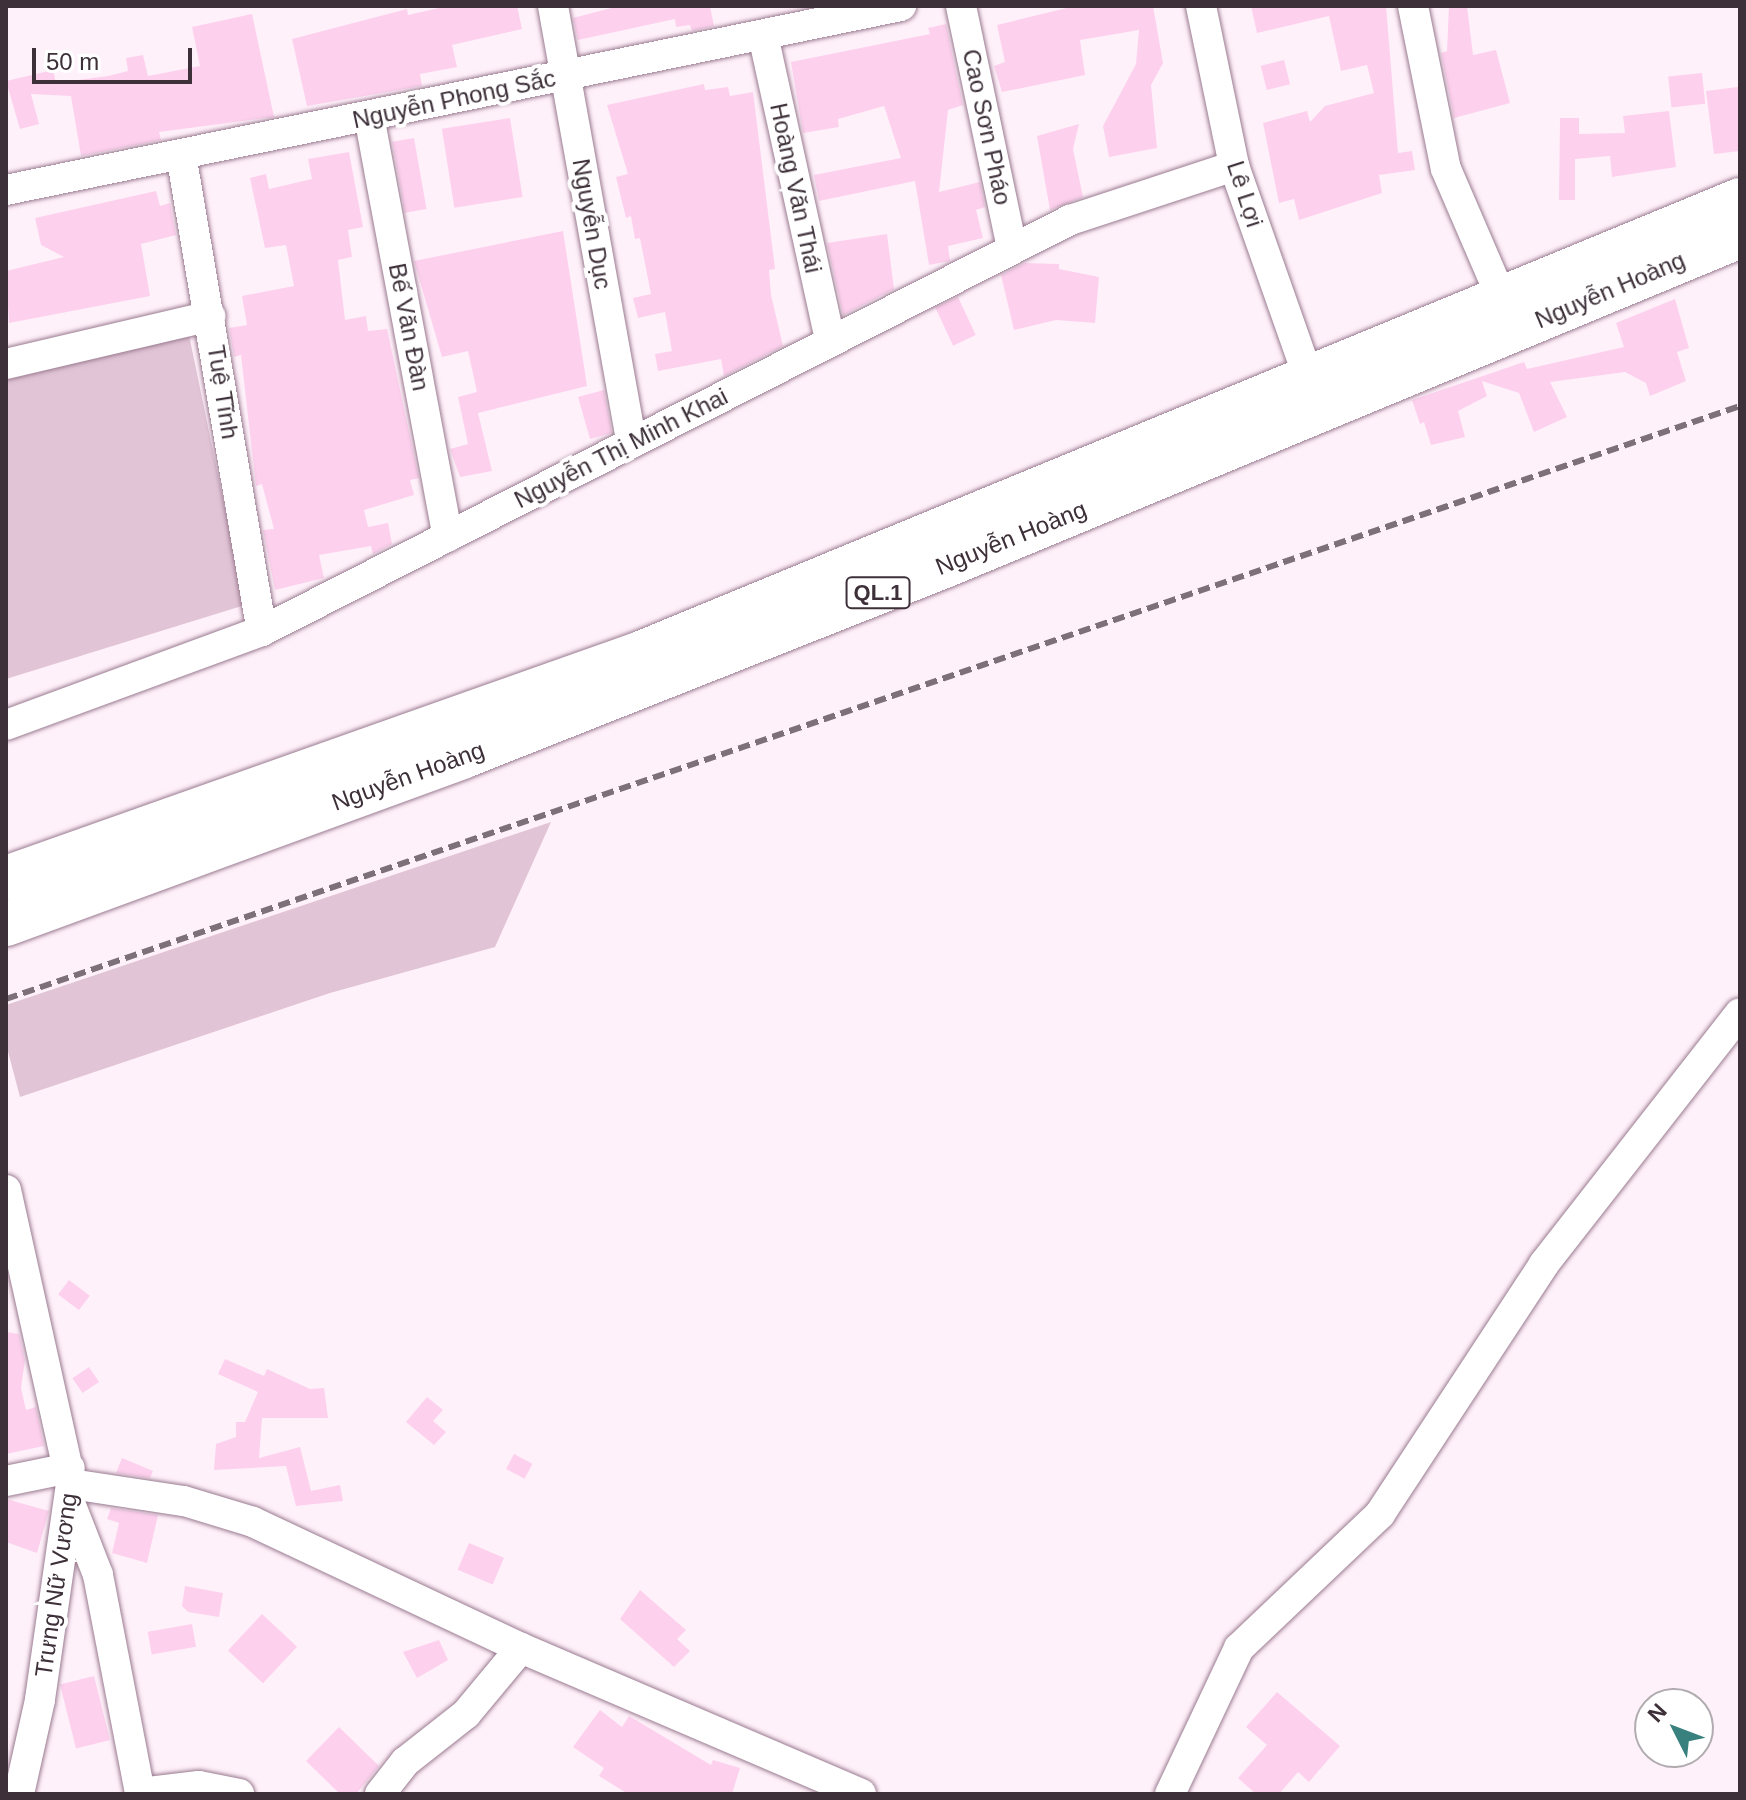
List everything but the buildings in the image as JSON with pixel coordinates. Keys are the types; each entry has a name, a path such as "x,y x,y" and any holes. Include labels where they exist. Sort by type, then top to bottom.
{"highway":[{"name":"Nguyễn Hoàng","path":"6,878 641,653 1740,200"},
{"name":"Nguyễn Hoàng","path":"6,924 462,757 947,565 1740,236"}],"street":[{"name":"Nguyễn Dục","path":"553,6 632,443"},
{"name":"Nguyễn Phong Sắc","path":"6,190 901,6"},
{"name":"Cao Sơn Pháo","path":"961,6 1012,248"},
{"name":"Lê Lợi","path":"1201,6 1234,166 1308,376"},
{"path":"1413,6 1446,169 1501,297"},
{"name":"Hoàng Văn Thái","path":"763,35 830,341"},
{"name":"Bế Văn Đàn","path":"369,116 448,537"},
{"name":"Tuệ Tĩnh","path":"181,154 262,631"},
{"name":"Nguyễn Thị Minh Khai","path":"6,725 262,631 1070,220 1234,166"},
{"path":"6,364 210,316"},
{"path":"1170,1794 1239,1648 1380,1514 1544,1264 1740,1013"},
{"name":"Trưng Nữ Vương","path":"6,1190 70,1484 19,1794"},
{"path":"6,1481 70,1484 184,1501 253,1522 521,1648 861,1794"},
{"path":"70,1484 98,1575 140,1793 199,1786 239,1794"},
{"path":"380,1794 405,1762 466,1714 521,1648"}],"shaded area":[{"path":"189,335 245,605 6,679 6,380"},
{"path":"551,822 495,947 330,993 20,1097 6,1044 6,1005"}],"railway":[{"path":"6,999 1740,406"}]}
